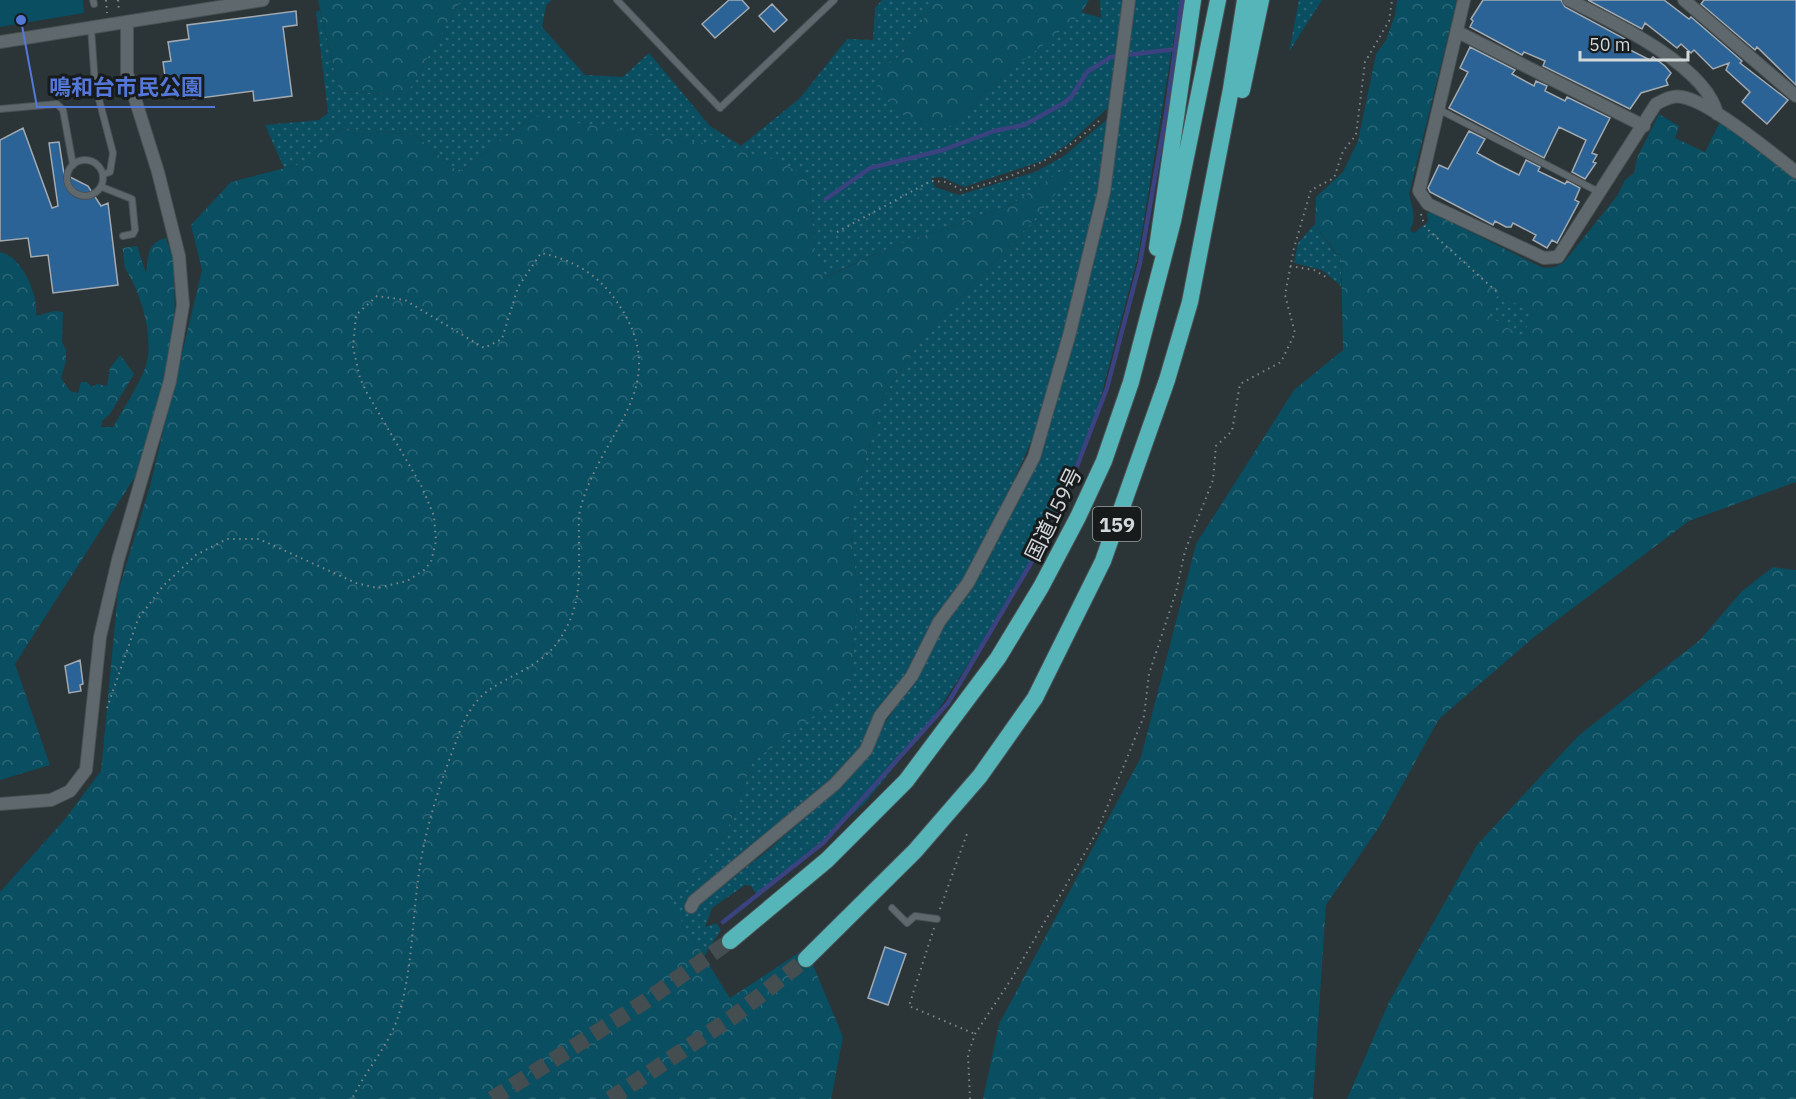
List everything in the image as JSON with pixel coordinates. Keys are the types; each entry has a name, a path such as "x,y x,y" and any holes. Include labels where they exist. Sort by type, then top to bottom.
{"highway":[{"name":"159","path":"1131,382 1157,243 1192,0"},
{"name":"国道159号","path":"730,941 827,860 906,781 998,658 1041,587 1078,517 1104,461 1131,382 1173,221 1218,0"},
{"name":"159","path":"806,959 915,851 980,776 1035,698 1084,603 1119,518 1167,380 1190,302 1245,0"},
{"name":"159","path":"1203,240 1241,93 1261,0"}],"street":[{"path":"0,42 91,28 123,18 263,0"},
{"path":"692,907 694,901 835,784 860,758 880,716 912,676 939,622 968,583 1034,457 1069,336 1104,192 1129,0"},
{"path":"1464,0 1419,191 1428,204 1438,210 1544,258 1558,257 1656,105 1674,96 1684,97 1717,114 1796,172"},
{"path":"1569,0 1638,35 1699,82 1714,103 1717,114"},
{"path":"1684,0 1796,96"},
{"path":"0,804 51,800 70,791 86,770 100,637 118,560 170,381 183,304 179,256 158,172 127,73 123,18"},
{"path":"1458,32 1644,126"}],"lane":[{"path":"617,0 720,108 834,0"},
{"path":"91,28 95,84 113,153 110,172 104,174"},
{"path":"0,109 57,104 63,110 73,165"},
{"path":"1437,109 1600,193"},
{"path":"85,160 97,164 104,174 102,187 98,192 86,197 74,193 67,182 69,170 73,165 85,160"},
{"path":"102,187 132,199 135,230 133,234 123,236"},
{"path":"892,908 907,923 915,916 937,919"}],"path":[{"path":"106,0 108,16"},
{"path":"118,0 123,18"},
{"path":"970,1099 968,1055 975,1034 1012,978 1097,832 1144,716 1149,674 1176,592 1185,551 1213,480 1216,446 1232,431 1240,384 1281,362 1295,333 1286,296 1290,266 1311,190 1334,178 1343,151 1356,135 1365,62 1389,21 1392,0"},
{"path":"837,232 931,181 947,182 961,190 1046,161 1079,141 1116,105"},
{"path":"1425,226 1497,292"},
{"path":"105,714 138,618 163,586 196,555 227,539 259,539 356,584 377,588 407,581 424,570 431,562 436,541 434,516 426,496 360,378 353,347 356,315 364,305 377,296 405,300 484,348 502,339 518,287 541,253 568,258 594,276 610,292 628,318 639,346 637,386 627,414 591,479 580,512 578,600 570,621 549,652 487,691 471,709 458,735 431,812 420,866 397,1019 383,1050 352,1099"},
{"path":"1290,266 1314,270 1326,277"},
{"path":"968,831 909,1006 975,1034"}],"green space":[{"path":"0,0 83,0 84,13 0,27"},
{"path":"318,0 461,0 406,95 339,91"},
{"path":"461,0 552,0 546,5 542,27 585,75 623,77 649,53 710,126 741,146 800,98 847,39 873,40 875,8 882,0 935,0 903,53 882,70 950,127 990,87 1081,12 1101,18 1100,0 1124,0 1110,106 1068,144 1042,161 964,187 941,177 931,178 935,187 959,195 1035,172 1064,156 1110,117 1101,183 1073,301 1037,428 1000,512 961,585 887,702 855,759 698,905 772,847 849,774 919,674 937,637 961,598 1044,435 1080,316 1100,229 1135,0 1180,0 1138,256 1097,411 1066,487 1014,594 931,721 864,804 758,897 751,886 745,885 712,908 705,927 716,923 721,930 704,956 670,904 726,834 752,762 850,688 858,592 849,519 883,397 922,338 1032,222 1072,164 1009,206 896,245 825,277 815,250 809,177 534,116 459,172 415,135 342,128 305,163 284,168 265,125 319,120 328,113 316,12 320,10 339,91 406,95"},
{"path":"935,0 1089,0 1079,16 990,87 950,127 926,124 908,118 893,107 877,87 882,70 903,53"},
{"path":"1299,0 1322,0 1289,52"},
{"path":"1397,0 1457,0 1409,194 1414,216 1410,230 1414,233 1428,222 1427,213 1431,212 1543,268 1555,267 1564,262 1617,196 1625,180 1634,173 1637,158 1659,114 1679,126 1675,138 1705,152 1720,122 1796,180 1796,482 1689,521 1533,638 1439,719 1379,827 1326,905 1313,1099 983,1099 999,1024 1141,757 1196,544 1294,390 1343,350 1341,254 1337,255 1315,224 1316,197 1343,172 1358,141 1376,54 1386,40 1395,15","holes":["1499,293 1534,315 1521,336 1486,314"]},
{"path":"534,116 703,143 773,159 809,177 815,250 826,277 896,245 1009,206 1073,163 1067,180 1032,222 922,338 883,397 849,519 858,592 850,689 752,762 726,834 671,904 730,998 806,948 843,1037 831,1099 0,1099 0,892 65,819 101,771 118,592 150,486 202,270 191,225 231,182 304,163 342,128 415,135 459,172"},
{"path":"1315,224 1336,255 1341,254 1341,286 1322,270 1294,263 1298,243"},
{"path":"166,238 174,259 175,340 138,472 15,664 50,765 0,780 0,252 8,255 22,269 35,298 36,316 54,311 63,312 62,341 66,350 66,361 61,378 70,391 78,393 81,382 87,382 92,387 97,384 107,386 110,368 120,355 134,374 110,414 102,421 101,427 113,427 144,371 148,346 146,319 137,292 125,268 122,248 137,246 146,273 148,256 152,247"},
{"path":"1499,293 1535,315 1521,337 1485,314"},
{"path":"1773,567 1796,570 1796,1099 1347,1099 1389,1002 1477,845 1578,736 1700,640 1742,591"}],"building":[{"path":"729,0 742,0 749,8 715,38 702,24"},
{"path":"1483,0 1561,0 1565,7 1625,39 1622,46 1650,60 1653,57 1665,66 1671,73 1666,80 1668,85 1641,93 1630,109 1543,66 1545,61 1524,52 1522,55 1470,27 1473,21 1471,19"},
{"path":"1588,0 1664,0 1689,19 1691,17 1742,61 1740,63 1788,100 1767,124 1742,102 1750,92 1726,70 1729,63 1713,69 1694,50 1691,53 1681,44 1677,48 1645,23 1642,29"},
{"path":"1704,0 1796,0 1796,85 1757,47 1755,50 1701,4"},
{"path":"772,4 787,20 774,32 759,16"},
{"path":"296,11 297,25 283,27 292,96 254,101 253,91 193,99 192,95 168,98 163,62 171,61 168,42 189,39 187,25"},
{"path":"1470,47 1515,70 1512,74 1534,86 1536,81 1547,86 1545,91 1565,101 1567,97 1610,118 1592,153 1597,155 1593,162 1596,163 1585,179 1572,172 1586,140 1559,127 1544,158 1449,108 1468,72 1460,68"},
{"path":"23,128 52,208 58,206 49,143 59,142 64,174 88,186 101,206 108,203 118,285 53,293 48,255 31,257 28,238 0,241 0,140"},
{"path":"1469,131 1485,139 1477,153 1497,164 1519,175 1526,160 1540,167 1538,171 1565,184 1567,181 1580,188 1575,200 1579,202 1557,243 1552,240 1547,248 1533,240 1536,235 1513,223 1511,227 1506,227 1495,221 1493,225 1430,192 1428,188 1439,165 1448,169"},
{"path":"80,660 83,684 80,685 81,691 69,693 65,666"},
{"path":"885,947 906,954 888,1005 868,998"}],"waterway":[{"path":"723,922 823,843 948,703 1056,521 1107,388 1140,263 1166,114 1182,0"},
{"path":"826,199 870,168 943,150 994,131 1024,125 1064,103 1072,96 1087,72 1111,57 1176,49"}],"tunnel":[{"path":"492,1099 644,1002 730,941"},
{"path":"610,1099 734,1016 806,959"}],"place":[{"name":"鳴和台市民公園","path":"21,20"}]}
